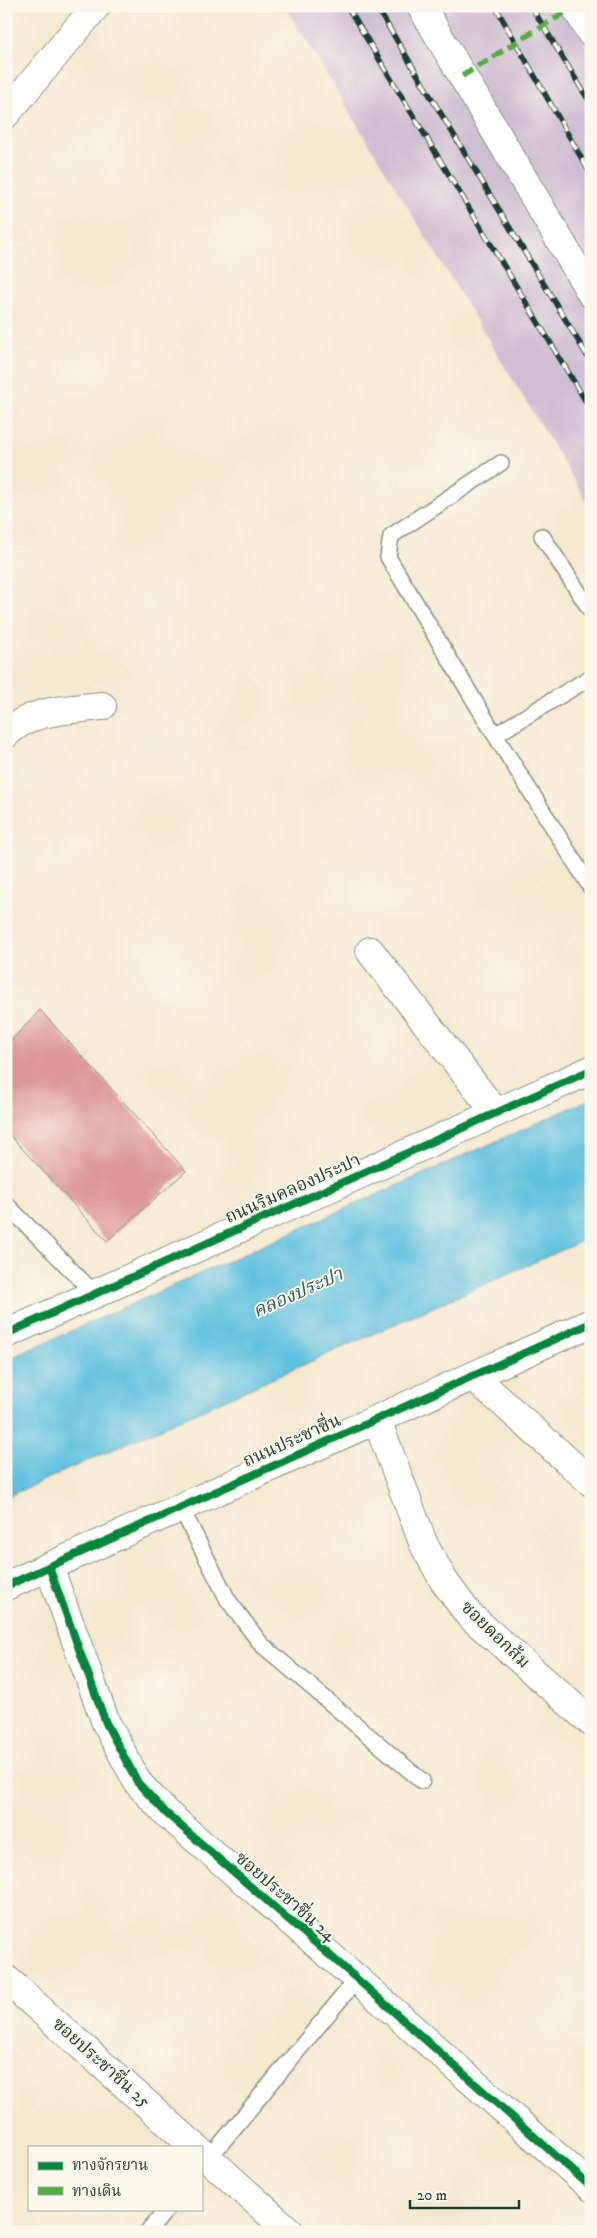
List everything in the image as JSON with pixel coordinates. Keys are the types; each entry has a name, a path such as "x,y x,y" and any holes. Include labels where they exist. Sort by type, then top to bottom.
{"main road":[{"path":"6,114 96,6"},
{"path":"421,6 591,293"},
{"path":"575,6 591,33"},
{"path":"6,734 15,726 36,715 102,706"},
{"path":"370,951 496,1113"},
{"name":"ถนนริมคลองประปา","path":"6,1334 591,1070"},
{"name":"ถนนประชาชื่น","path":"6,1586 591,1323"},
{"path":"473,1376 591,1482"},
{"name":"ซอยดอกส้ม","path":"377,1420 424,1545 444,1581 469,1615 591,1722"},
{"name":"ซอยประชาชื่น 24","path":"50,1567 106,1723 138,1783 166,1814 357,1979 591,2186"},
{"name":"ซอยประชาชื่น 25","path":"6,1979 191,2146"},
{"name":"ซอยประชาชื่น 25","path":"202,2156 290,2232"}],"lane":[{"path":"584,6 591,18"},
{"path":"501,462 391,536 388,556 495,735 591,888"},
{"path":"542,536 591,611"},
{"path":"495,735 591,677"},
{"path":"6,1204 96,1295"},
{"path":"181,1508 228,1600 261,1644 422,1781"},
{"path":"202,2156 357,1979"},
{"path":"148,2232 166,2210"}],"shaded area":[{"path":"285,6 563,6 591,53 591,508"}],"water":[{"name":"คลองประปา","path":"591,1099 591,1237 6,1497 6,1360"}],"building":[{"path":"40,1010 186,1171 107,1241 6,1131 6,1046"}],"railway":[{"path":"347,6 591,410"},
{"path":"376,6 591,362"},
{"path":"495,6 591,175"},
{"path":"531,6 591,104"}],"marked path":[{"path":"462,76 575,6"}],"cycle path":[{"path":"6,1334 591,1070"},
{"path":"6,1586 591,1323"},
{"path":"49,1567 106,1723 138,1783 166,1813 357,1979 591,2187"}]}
